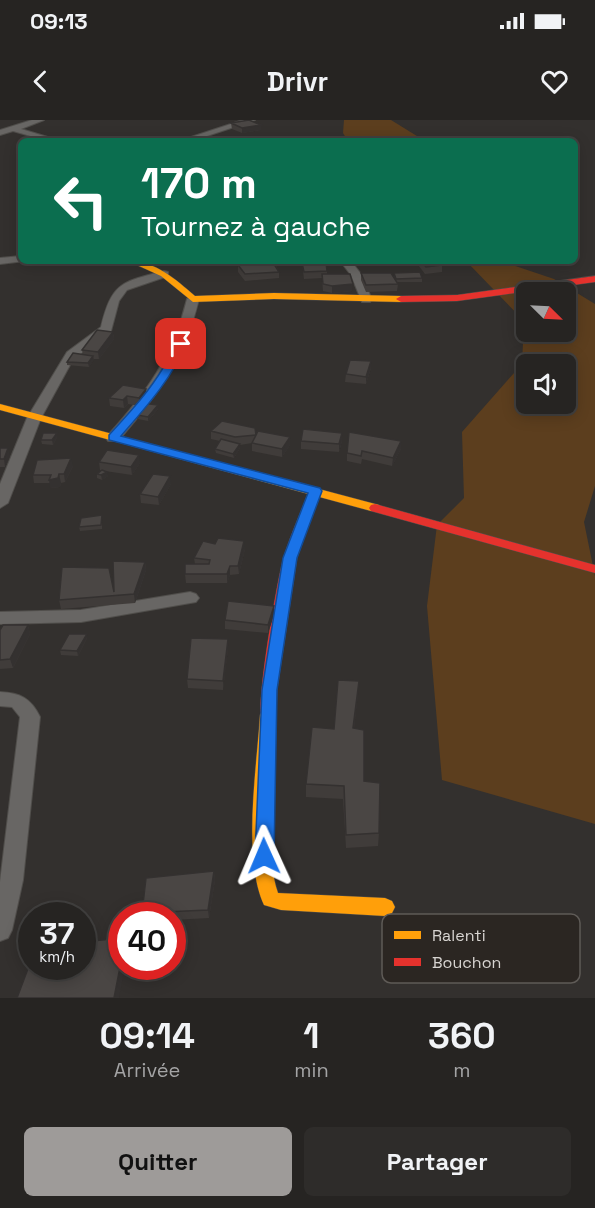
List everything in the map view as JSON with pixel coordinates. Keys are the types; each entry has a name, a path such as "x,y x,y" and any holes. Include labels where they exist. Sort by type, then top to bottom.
{"street":[{"path":"0,133 40,120"},
{"path":"193,138 250,120"},
{"path":"13,129 46,138"},
{"path":"0,261 18,259"},
{"path":"139,264 164,274 194,299 274,296 366,300 457,298 595,279"},
{"path":"348,264 356,274 366,300"},
{"path":"0,503 34,418 71,355 107,328 117,293 129,284 164,274"},
{"path":"113,438 152,394 175,358 188,328 194,299"},
{"path":"0,406 34,418 315,491 595,569"},
{"path":"315,491 290,558 269,690 263,839 266,891 271,899 281,902 385,908"},
{"path":"0,618 81,616 190,598"},
{"path":"0,699 18,700 26,706 30,717 12,880 0,930"}],"shaded area":[{"path":"344,120 391,120 420,138 346,138 343,133"},
{"path":"469,264 510,264 559,282 516,282 516,313"},
{"path":"576,292 595,304 595,486 584,522 595,576 595,824 442,780 427,606 437,525 464,498 462,432 516,371 516,414 576,414 576,354 522,354 523,342 576,342"}],"building":[{"path":"249,120 261,125 242,128 231,123"},
{"path":"274,264 279,272 245,274 238,265"},
{"path":"302,264 326,264 327,271 304,272"},
{"path":"424,264 442,265 426,267"},
{"path":"420,272 422,278 396,279 394,273"},
{"path":"361,273 391,273 398,284 366,285"},
{"path":"322,274 350,274 353,284 332,286 323,284"},
{"path":"97,330 113,332 98,352 82,350"},
{"path":"73,353 93,356 88,363 67,362"},
{"path":"350,360 371,361 366,377 346,374"},
{"path":"123,385 146,389 139,398 127,396 123,400 109,398"},
{"path":"142,403 158,405 148,417 132,414"},
{"path":"222,421 255,428 256,435 235,437 211,431"},
{"path":"303,429 342,433 339,444 301,441"},
{"path":"258,431 290,437 282,449 252,443"},
{"path":"349,432 401,441 393,458 362,451 361,456 347,453"},
{"path":"43,433 57,433 52,440 41,440"},
{"path":"221,439 240,444 233,454 215,449"},
{"path":"0,448 8,448 4,459 0,459"},
{"path":"107,450 139,455 131,467 99,462"},
{"path":"71,458 64,474 59,474 58,478 49,480 51,475 33,475 37,460"},
{"path":"102,470 107,472 97,474"},
{"path":"153,474 170,476 158,497 140,494"},
{"path":"102,515 101,525 79,527 81,518"},
{"path":"218,538 244,541 238,566 230,566 227,574 185,574 185,564 209,564 210,560 194,558 203,541 215,544"},
{"path":"113,561 145,562 134,594 59,600 62,567 109,568 114,592"},
{"path":"228,601 274,606 268,625 225,620"},
{"path":"3,625 28,625 10,659 0,660 0,630"},
{"path":"69,634 87,634 77,651 60,650"},
{"path":"191,638 228,639 223,681 187,679"},
{"path":"338,680 359,681 353,728 364,730 364,781 380,783 379,833 346,835 344,786 306,784 312,727 334,729"},
{"path":"214,871 208,910 186,911 186,902 143,902 146,878"},
{"path":"108,939 108,980 118,980 114,998 17,998 24,980 96,980 96,941"}],"traffic: slow":[{"path":"139,264 164,274 193,299 274,296 401,299"},
{"path":"0,407 375,508"},
{"path":"268,715 263,839 266,885 271,899 281,902 385,907"}],"traffic: jam":[{"path":"401,299 457,298 595,279"},
{"path":"268,715 269,690 290,558 315,491"},
{"path":"375,508 595,569"}],"route":[{"path":"181,344 175,358 152,394 113,438 203,459 315,491 290,558 269,690 264,856"}]}
